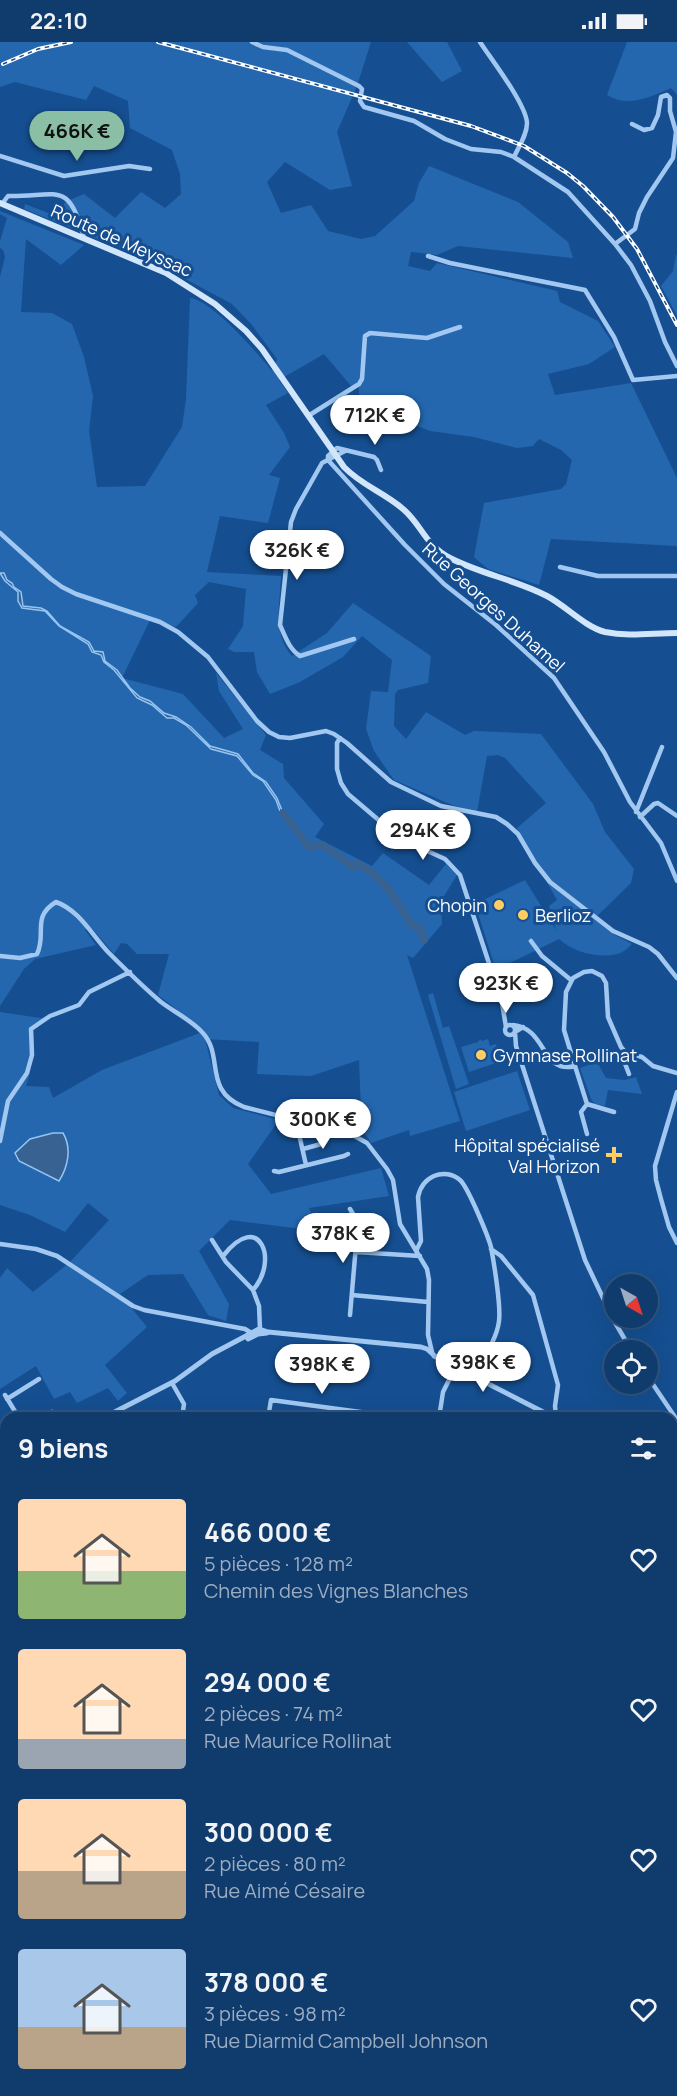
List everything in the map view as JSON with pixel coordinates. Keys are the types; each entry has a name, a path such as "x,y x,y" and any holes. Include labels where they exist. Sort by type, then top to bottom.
{"main road":[{"name":"Route de Meyssac","path":"1,203 166,273 202,294 225,311 262,349 334,454 355,478 391,498 406,511 431,544 450,558 543,594 568,608 596,629 627,635 677,633"}],"street":[{"path":"252,42 263,47 287,51 359,86 362,89 360,101 364,107 414,120 445,139 471,149 501,152 514,157 568,192 631,265 646,292 677,366"},
{"path":"480,42 511,89 527,120 526,134 514,157"},
{"path":"615,244 635,229 639,213 647,197 673,158 675,132 668,95 661,97 658,116 652,128 644,130 632,124"},
{"path":"0,156 63,176 129,166 150,169"},
{"path":"1,203 8,196 30,197 53,194 65,197 77,212 84,238"},
{"path":"428,256 450,263 585,290 615,337 633,380 677,376"},
{"path":"308,416 359,384 362,379 365,336 370,333 428,338 460,327"},
{"path":"354,639 300,656 295,653 286,639 280,625 291,522 322,463 334,454 345,451 374,457 381,470"},
{"name":"Rue Georges Duhamel","path":"328,460 405,545 444,584 496,625 554,678 604,752 638,815 661,843 677,881"},
{"path":"0,533 62,587 76,594 160,622 178,632 208,657 257,721 269,732 279,737 290,738 326,731 340,738 391,782 441,806 496,817 507,824 518,834 535,863 550,882 613,931 649,947 658,954 677,978"},
{"path":"560,567 598,576 677,576"},
{"path":"340,738 337,743 337,769 341,783 348,794 401,839 445,859 460,875 506,1015 515,1032 516,1046 585,1260 625,1340"},
{"path":"638,815 663,747"},
{"path":"638,815 658,803 677,816"},
{"path":"0,956 20,958 37,954 40,948 41,916 56,902 63,905 78,916 108,952 159,1000 202,1031 209,1044 220,1088 229,1099 244,1107 351,1134 368,1143 393,1180 400,1224 429,1275 428,1335 424,1350"},
{"path":"531,941 542,956 570,980"},
{"path":"587,1104 564,1030 564,1006 570,980 584,972 592,971 604,979 607,987 608,1017 626,1053 642,1057 653,1066 677,1073"},
{"path":"0,1141 8,1101 27,1073 32,1055 31,1029 50,1016 79,1005 89,992 130,972"},
{"path":"510,1026 523,1027 532,1032 544,1052 554,1062 565,1067 575,1066"},
{"path":"510,1026 506,1031 516,1046"},
{"path":"508,1034 523,1027"},
{"path":"626,1053 624,1060 629,1074"},
{"path":"677,1092 655,1166 661,1199 669,1227 677,1243"},
{"path":"587,1104 614,1112"},
{"path":"587,1104 581,1112 587,1134"},
{"path":"296,1121 306,1165"},
{"path":"303,1149 321,1144"},
{"path":"274,1171 279,1172 348,1154"},
{"path":"416,1251 420,1241 418,1197 420,1189 426,1180 442,1174 455,1177 464,1185 491,1249 499,1322 497,1331 474,1376"},
{"path":"350,1209 358,1222 350,1315"},
{"path":"223,1256 239,1240 253,1237 263,1244 265,1257 263,1273 253,1290"},
{"path":"115,1412 172,1383 212,1354 256,1332 259,1306 253,1290 223,1256 212,1239"},
{"path":"0,1244 36,1249 57,1256 133,1306 144,1310 256,1332 424,1350 542,1412"},
{"path":"491,1249 501,1256 533,1295 558,1385 555,1406 551,1412"},
{"path":"356,1252 420,1256"},
{"path":"352,1295 428,1302"},
{"path":"428,1335 434,1355"},
{"path":"441,1412 443,1392 456,1366"},
{"path":"16,1412 6,1397 39,1379"},
{"path":"172,1383 184,1404 183,1412"},
{"path":"658,1392 672,1412"},
{"path":"269,1412 272,1400 361,1412"}],"shaded area":[{"path":"0,42 371,42 357,86 337,132 352,186 330,190 285,162 267,182 281,213 311,205 328,231 361,239 375,236 414,201 419,183 429,166 518,202 568,242 573,258 458,246 437,255 411,252 408,266 430,271 437,263 557,291 560,302 598,321 615,347 589,364 548,374 555,395 631,383 677,478 677,546 551,539 539,585 488,569 474,557 484,503 561,489 566,484 572,460 561,450 539,439 533,446 517,448 474,437 430,431 400,419 395,405 359,411 359,381 352,387 324,354 279,380 288,393 266,405 290,447 269,475 280,478 268,523 220,516 207,572 281,576 279,628 292,656 327,633 353,603 431,656 428,683 398,690 395,694 394,726 406,739 426,712 465,735 474,731 541,734 593,804 605,832 634,869 631,883 594,919 615,935 632,944 625,951 604,956 579,951 559,939 496,970 475,904 525,880 556,930 549,906 557,900 517,828 546,803 505,758 498,755 487,756 477,812 452,805 394,780 374,751 366,729 371,691 388,692 392,660 362,636 343,657 300,682 270,694 257,672 254,652 234,652 228,649 243,626 246,589 209,582 195,595 198,603 176,627 151,618 122,678 183,694 224,738 243,729 219,691 216,673 266,735 260,750 283,764 284,778 324,824 315,837 372,866 383,853 429,885 446,864 457,875 441,901 442,924 413,958 407,955 460,1121 410,1136 409,1130 371,1143 366,1135 362,1134 359,1060 311,1076 257,1074 259,1042 205,1039 219,1095 233,1108 279,1120 248,1164 271,1194 381,1168 389,1196 309,1208 318,1231 230,1220 199,1251 229,1304 226,1321 208,1315 183,1274 148,1275 120,1294 147,1327 105,1365 127,1393 118,1401 108,1388 77,1403 70,1392 54,1399 36,1366 0,1389 0,1278 7,1268 33,1292 70,1262 109,1220 88,1203 65,1232 30,1215 0,1205 0,1012 47,1019 33,1031 34,1045 26,1086 49,1087 53,1098 102,1070 205,1031 158,995 169,954 137,954 127,944 121,943 114,954 90,926 85,930 96,945 35,959 24,969 0,1006 0,277 5,257 0,248 0,241 7,218 0,214 0,211 84,245 61,265 26,239 21,312 52,313 72,324 84,357 93,396 89,431 97,487 145,486 182,427 186,399 190,298 199,301 222,317 272,371 277,359 252,325 232,304 148,259 24,209 25,204 48,213 61,213 65,202 84,194 115,218 141,192 165,208 181,194 180,174 172,150 130,128 128,101 94,86 86,100 15,82 0,87"},
{"path":"407,42 447,42 462,71 442,82"},
{"path":"627,42 677,42 677,95 671,88 647,98 631,101 615,99 607,95"},
{"path":"676,255 677,316 661,286 673,271"},
{"path":"0,573 4,573 7,580 21,592 23,606 47,611 60,626 89,642 94,651 103,652 105,661 117,670 140,697 191,727 210,746 238,754 253,773 266,782 277,798 283,813 281,814 276,800 263,781 253,775 237,756 211,749 186,725 174,718 167,718 152,705 137,698 114,670 104,662 101,655 92,652 88,644 59,626 45,611 22,608 18,601 18,592 5,581"},
{"path":"433,993 443,1028 449,1026 469,1084 456,1089 428,995"},
{"name":"Gymnase Rollinat","path":"480,1039 482,1041 488,1039 490,1046 496,1044 499,1055 494,1057 496,1063 469,1072 461,1047 478,1042"},
{"path":"597,1062 606,1078 625,1080 636,1077 642,1094 608,1090 605,1106 595,1104 580,1068"},
{"path":"517,1071 530,1110 466,1131 454,1092"},
{"path":"63,1133 68,1151 67,1164 59,1181 19,1161 15,1153 30,1139"}],"waterway":[{"path":"283,813 309,847 323,845 353,868 356,863 366,868 382,882 412,925 420,928 424,940"}],"railway":[{"path":"3,64 38,49 71,42"},
{"path":"158,42 471,126 524,146 567,173 613,217 637,249 677,325"}],"place":[{"name":"Chopin","path":"499,905"},
{"name":"Berlioz","path":"523,915"},
{"name":"Gymnase Rollinat","path":"481,1055"},
{"name":"Hôpital spécialisé Val Horizon","path":"614,1155"}]}
